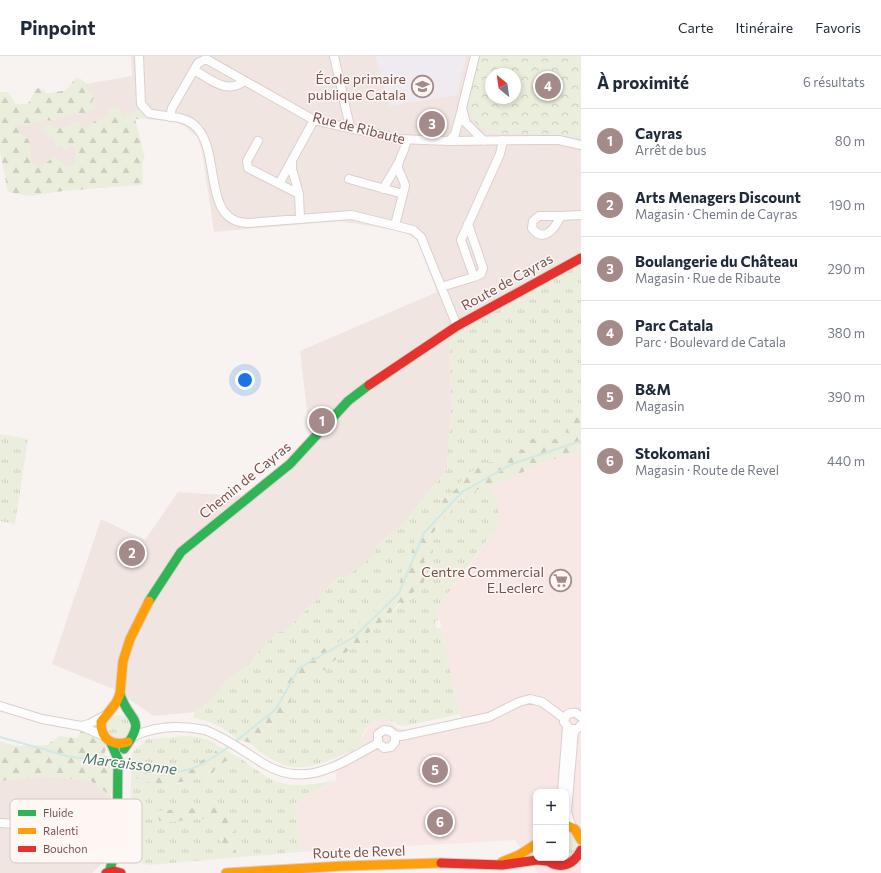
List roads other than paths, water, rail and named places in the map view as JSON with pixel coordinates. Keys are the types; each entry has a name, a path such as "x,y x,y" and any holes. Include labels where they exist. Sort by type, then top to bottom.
{"street":[{"path":"138,56 141,104 149,113 188,120 202,133 209,150 218,201 223,211 230,218 238,222 249,223 351,215 413,230 422,237 457,326"},
{"path":"334,56 350,127"},
{"path":"449,141 454,134 462,108 475,56"},
{"name":"Rue de Ribaute","path":"170,117 172,108 198,63 206,59 314,120 406,141 560,140 581,145"},
{"path":"194,70 224,87 231,88 244,81"},
{"path":"462,108 466,123 484,141"},
{"path":"279,184 292,157 314,120"},
{"path":"474,277 461,240 500,154 503,140"},
{"path":"258,141 247,161 248,168 299,194"},
{"path":"383,189 406,149 406,141"},
{"path":"292,157 292,169 299,194 300,219"},
{"path":"395,225 405,186 404,180 398,168 399,162"},
{"path":"349,179 403,194"},
{"path":"561,216 581,215"},
{"path":"441,287 481,274 483,268 468,224"},
{"name":"Route de Cayras","path":"448,332 581,258"},
{"name":"Chemin de Cayras","path":"104,736 101,726 120,694 122,667 130,639 154,591 181,552 290,464 348,401 374,381 448,332"},
{"name":"Chemin de Cayras","path":"120,694 137,727 131,739"},
{"path":"394,735 395,742 391,747 382,748 378,743 378,734 384,730 390,731 394,735 401,736 489,717 519,702 530,699 542,702 572,725"},
{"path":"0,706 42,719 81,726 104,736 111,743 118,759 118,799"},
{"path":"81,726 89,724 118,709 131,714 140,722 154,728"},
{"path":"569,825 567,812 572,725 568,714 573,712 581,717"},
{"path":"562,789 572,725"},
{"path":"111,743 120,745 154,728 192,727 214,733 282,773 312,774 326,771 378,743"},
{"path":"118,759 131,739"},
{"path":"0,823 10,824"},
{"path":"569,826 581,838"},
{"name":"Route de Revel","path":"492,864 513,858 533,846"},
{"path":"578,859 581,850"},
{"name":"Route de Revel","path":"548,861 554,865 563,866 578,859"},
{"name":"Route de Revel","path":"226,873 334,866 459,863 515,865 533,861"},
{"path":"108,872 122,873 120,863"}],"waterway":[{"name":"Marcaissonne","path":"235,742 276,709 299,668 354,637 399,593 424,533 462,492 512,464 581,441"},
{"name":"Marcaissonne","path":"0,737 67,756 113,763"},
{"name":"Marcaissonne","path":"122,764 171,772 187,770 209,760 230,746"}],"place":[{"name":"Parc Catala","path":"548,86"},
{"name":"École primaire publique Catala","path":"422,87"},
{"name":"Boulangerie du Château","path":"432,124"},
{"name":"Cayras","path":"322,421"},
{"name":"Arts Menagers Discount","path":"132,553"},
{"name":"Centre Commercial E.Leclerc","path":"560,580"},
{"name":"B&M","path":"435,770"},
{"name":"Stokomani","path":"440,822"}]}
